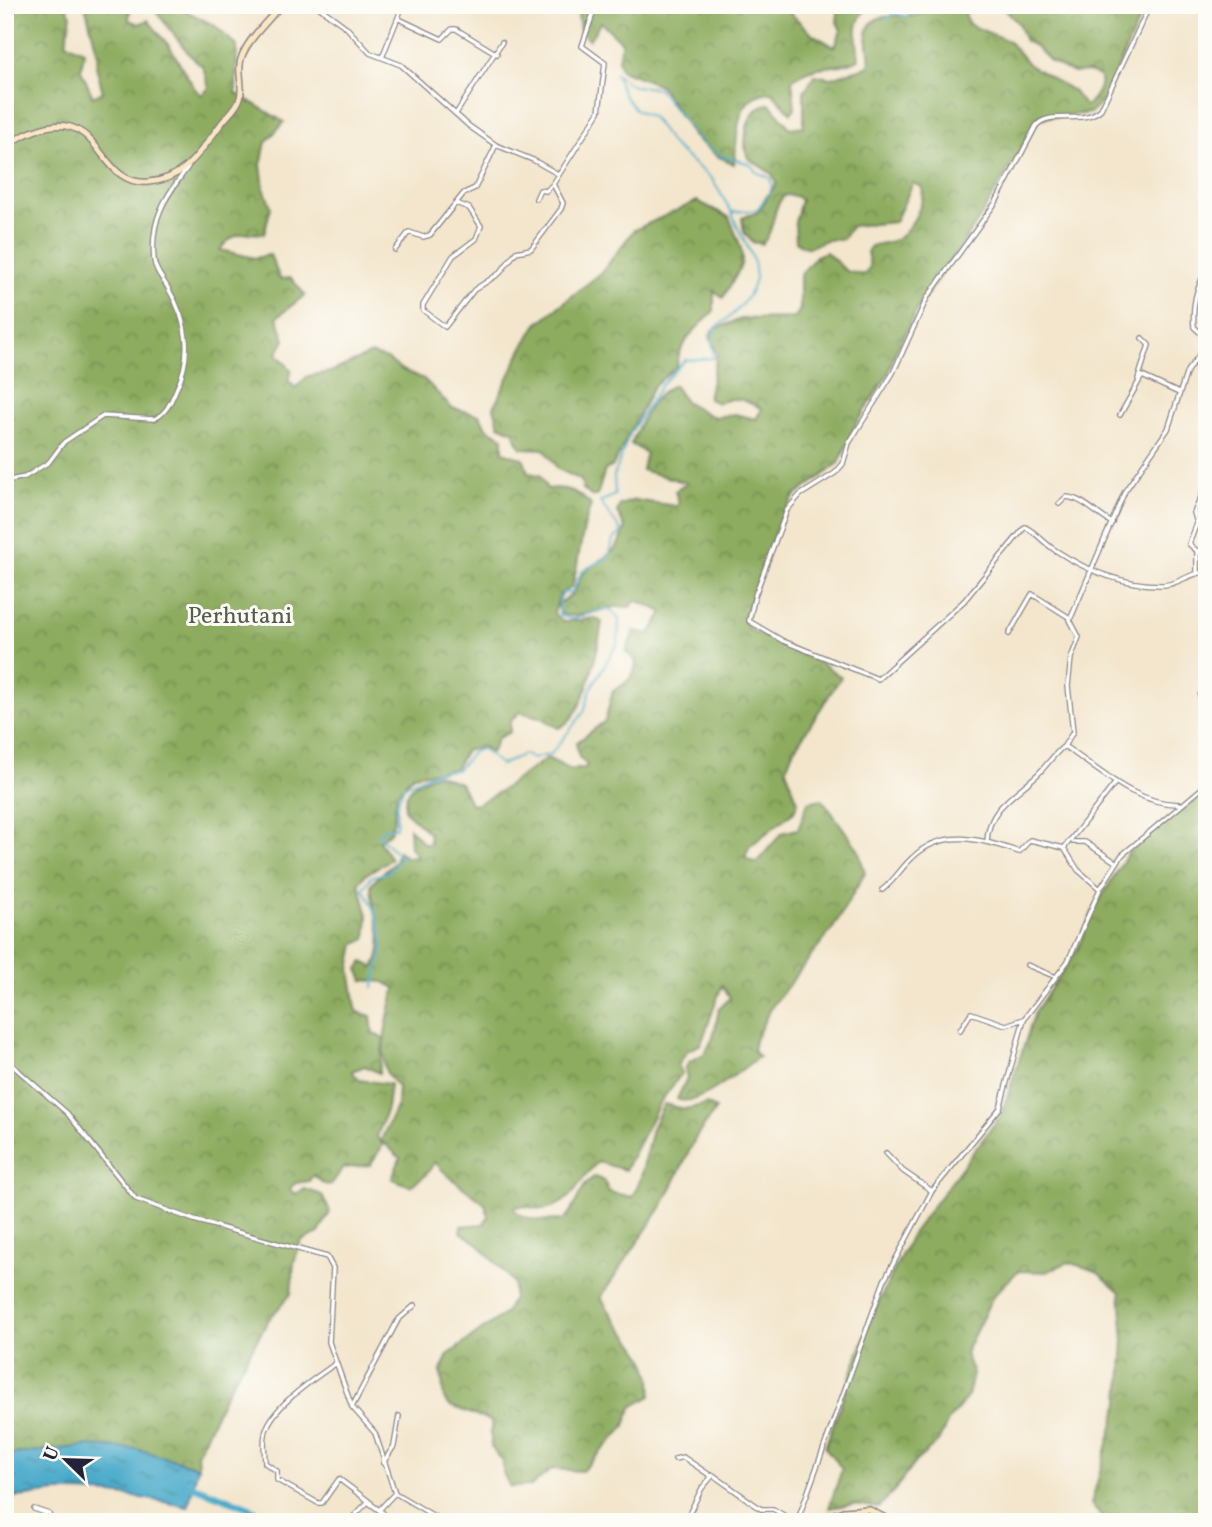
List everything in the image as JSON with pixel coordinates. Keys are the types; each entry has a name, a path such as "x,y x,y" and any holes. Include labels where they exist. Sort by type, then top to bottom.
{"street":[{"path":"5,481 24,477 50,462 63,444 100,417 111,415 154,419 166,409 185,371 189,347 174,299 155,265 156,219 160,208 190,164 238,102 241,57 281,5"},
{"path":"316,5 345,27 364,49 401,65 457,112 469,126 496,145 558,174"},
{"path":"383,56 403,5"},
{"path":"536,199 540,190 546,191 553,184 599,112 605,63 582,46 596,5"},
{"path":"1150,5 1101,110 1088,117 1045,119 1036,126 996,202 927,298 893,373 852,438 843,464 835,473 800,495 787,510 755,595 749,621 783,641 878,679 964,601 1024,528 1028,527 1053,549 1118,581 1161,586 1172,584 1197,572 1207,573"},
{"path":"398,19 442,39 452,29 456,29 497,54"},
{"path":"457,112 497,54 502,42"},
{"path":"5,146 38,128 66,125 83,132 121,175 132,181 156,181 190,164"},
{"path":"395,250 409,232 423,237 430,235 465,192 475,188 496,145"},
{"path":"456,203 469,208 481,226 476,239 453,256 423,305 423,310 445,327 474,289 500,273 516,251 531,249 561,209 563,203 553,184"},
{"path":"1070,618 1125,491 1168,429 1189,368 1207,342 1194,327 1193,302 1197,286 1207,269"},
{"path":"1192,284 1197,286"},
{"path":"1120,415 1138,379 1149,345 1142,338"},
{"path":"1138,379 1147,377 1179,393"},
{"path":"1197,572 1197,554 1189,544 1197,522 1194,513 1202,495"},
{"path":"1059,504 1066,497 1078,499 1095,514 1112,523"},
{"path":"1197,522 1207,528"},
{"path":"1197,554 1207,545"},
{"path":"987,842 990,824 1006,800 1036,776 1064,747 1073,732 1068,692 1072,658 1079,637 1070,618 1032,594 1009,634"},
{"path":"1207,680 1200,696 1207,703"},
{"path":"1064,747 1142,797 1169,804 1182,804"},
{"path":"1063,848 1071,842 1086,819 1093,815 1116,782"},
{"path":"798,1522 877,1297 932,1191 1000,1108 1024,1019 1073,950 1100,889 1116,863 1138,839 1207,785"},
{"path":"883,890 914,855 937,840 957,836 1019,852 1030,840 1063,848 1078,870 1100,889"},
{"path":"1071,842 1085,842 1116,863"},
{"path":"1027,965 1056,976"},
{"path":"960,1030 971,1013 1006,1025 1024,1019"},
{"path":"5,1059 67,1113 136,1199 219,1228 327,1257 333,1268 329,1342 352,1406 375,1433 395,1493 444,1522"},
{"path":"886,1153 903,1171 932,1191"},
{"path":"352,1406 398,1320 415,1306"},
{"path":"335,1364 310,1381 274,1416 265,1435 265,1463 276,1471 277,1480 318,1503 339,1479 380,1509 384,1516 382,1522"},
{"path":"383,1463 394,1446 399,1416"},
{"path":"675,1458 683,1457 710,1476 719,1477 761,1509 774,1509 798,1522 843,1511 868,1509 893,1522"},
{"path":"685,1522 710,1476"},
{"path":"380,1509 395,1493"},
{"path":"348,1522 366,1503 370,1503"},
{"path":"34,1509 49,1514 51,1522"},
{"path":"148,1522 156,1517 177,1522"}],"green space":[{"name":"Perhutani","path":"5,5 65,5 71,15 66,43 84,51 81,70 93,97 103,92 96,66 98,55 85,5 130,7 129,20 139,24 148,20 170,47 195,89 202,95 209,88 203,67 190,55 151,5 174,5 214,25 237,46 236,93 284,122 266,142 261,165 264,188 271,207 264,234 239,235 229,240 220,250 255,258 270,255 280,279 291,278 305,295 277,317 285,340 277,354 292,371 288,380 295,388 308,376 330,372 371,354 387,359 402,370 424,379 452,408 480,415 486,428 503,437 503,452 524,459 528,473 540,475 547,489 571,490 591,505 572,587 560,594 554,614 564,622 595,618 602,622 589,681 576,711 568,722 558,728 539,717 520,712 510,722 510,732 498,738 491,753 484,748 466,750 455,769 413,775 397,794 392,830 379,841 391,859 365,875 359,883 368,916 366,939 355,944 350,969 356,1008 358,1012 371,1016 373,1034 384,1038 379,1073 365,1066 352,1071 359,1080 390,1084 387,1108 377,1137 383,1145 370,1165 343,1168 331,1185 324,1184 313,1175 309,1181 298,1182 290,1190 295,1194 305,1189 322,1195 330,1212 319,1233 301,1241 294,1263 291,1294 269,1319 224,1397 197,1454 198,1467 147,1453 102,1448 5,1455"},
{"path":"573,5 782,5 811,33 835,47 841,30 837,22 839,5 872,5 858,22 859,59 810,70 792,80 795,108 791,113 772,92 750,100 740,118 734,164 717,156 693,136 660,85 621,70 618,59 622,42 601,22 589,40 580,30 577,7"},
{"path":"930,5 965,5 966,19 970,25 1009,41 1028,64 1073,91 1084,105 1087,105 1100,88 1099,76 1088,72 1073,73 1051,62 1035,46 1025,41 1018,23 1000,5 1146,5 1102,103 1090,113 1039,118 978,221 918,308 895,353 888,374 856,424 839,463 794,497 777,526 744,621 750,630 820,662 841,677 792,753 786,769 798,803 794,811 749,847 745,858 756,863 782,833 798,829 808,802 822,799 858,849 865,873 833,928 770,1009 755,1040 753,1051 759,1057 708,1093 686,1101 677,1099 687,1078 685,1069 689,1062 705,1053 713,1038 719,1009 730,998 722,985 701,1044 687,1051 678,1065 682,1073 659,1104 625,1170 598,1162 561,1203 543,1209 515,1207 514,1210 519,1214 531,1219 563,1220 572,1210 585,1185 595,1177 604,1181 609,1192 632,1197 640,1181 652,1128 664,1104 685,1109 707,1104 716,1109 696,1137 664,1203 601,1297 642,1354 651,1381 651,1396 632,1407 624,1428 582,1471 552,1469 531,1486 510,1487 503,1473 503,1462 491,1447 491,1421 450,1406 444,1399 441,1371 448,1355 505,1313 513,1298 514,1283 477,1243 460,1232 461,1226 483,1224 488,1218 486,1205 453,1180 435,1162 425,1176 410,1186 392,1179 400,1158 381,1140 397,1105 398,1087 386,1071 384,1060 384,1039 396,988 384,982 363,980 358,969 363,962 374,967 380,947 371,884 395,862 398,851 406,857 418,858 410,847 409,828 424,844 430,844 429,833 405,811 406,796 418,783 437,774 460,783 470,803 475,805 502,790 547,758 571,770 585,768 587,765 579,757 576,743 605,721 613,691 632,676 636,661 626,652 634,631 650,634 663,612 636,600 631,607 613,607 570,616 561,614 558,606 574,592 586,570 611,552 622,538 625,528 617,512 620,505 634,500 676,506 679,504 675,491 687,483 642,470 646,453 631,444 647,410 658,396 674,385 685,401 709,415 716,417 735,414 756,419 762,409 751,403 735,399 718,403 708,399 717,354 710,337 712,330 741,319 795,318 800,309 800,275 816,256 826,252 846,271 864,275 870,267 867,252 871,246 892,241 903,234 922,200 922,187 913,183 895,222 852,226 841,240 824,241 806,247 796,241 795,222 801,200 796,196 785,195 777,206 770,232 762,244 752,242 744,232 742,218 758,212 776,184 772,174 748,158 745,143 751,117 756,110 770,104 790,128 804,126 804,91 815,75 831,78 869,66 867,34 871,23 884,17 913,16 925,11"},
{"path":"697,201 729,217 742,252 741,266 723,298 714,290 714,311 685,343 677,366 653,387 613,466 605,470 597,496 591,496 583,489 581,480 558,469 544,449 521,448 513,431 499,425 494,407 537,324 601,273 634,230"},
{"path":"1207,789 1207,1522 1106,1522 1091,1504 1120,1401 1124,1340 1120,1292 1096,1271 1068,1262 1047,1272 1018,1271 993,1296 965,1353 973,1374 968,1396 948,1421 938,1442 915,1462 878,1508 854,1504 829,1508 842,1469 825,1447 873,1314 911,1235 1001,1115 1035,1012 1078,948 1093,911 1128,853"}],"water":[{"path":"87,1446 137,1449 198,1467 188,1507 92,1493 59,1492 5,1497 5,1455"}],"waterway":[{"path":"887,20 892,13 907,16 915,5"},
{"path":"374,987 381,959 381,931 376,913 363,889 371,877 389,872 401,857 378,835 386,827 396,828 397,802 404,786 436,772 457,770 474,751 482,749 501,765 524,754 532,759 551,754 584,712 591,688 618,643 619,619 609,608 572,619 559,615 560,598 564,592 572,593 582,571 609,557 613,540 622,532 600,502 615,495 614,476 629,435 661,385 685,360 714,358 712,343 715,328 740,307 755,278 752,257 732,212 757,210 772,188 770,178 756,172 751,165 715,153 688,127 658,88 633,86 615,74"},
{"path":"616,75 624,96 636,110 652,117 673,146 712,179 731,211"},
{"path":"184,1483 246,1506 273,1522"}]}
